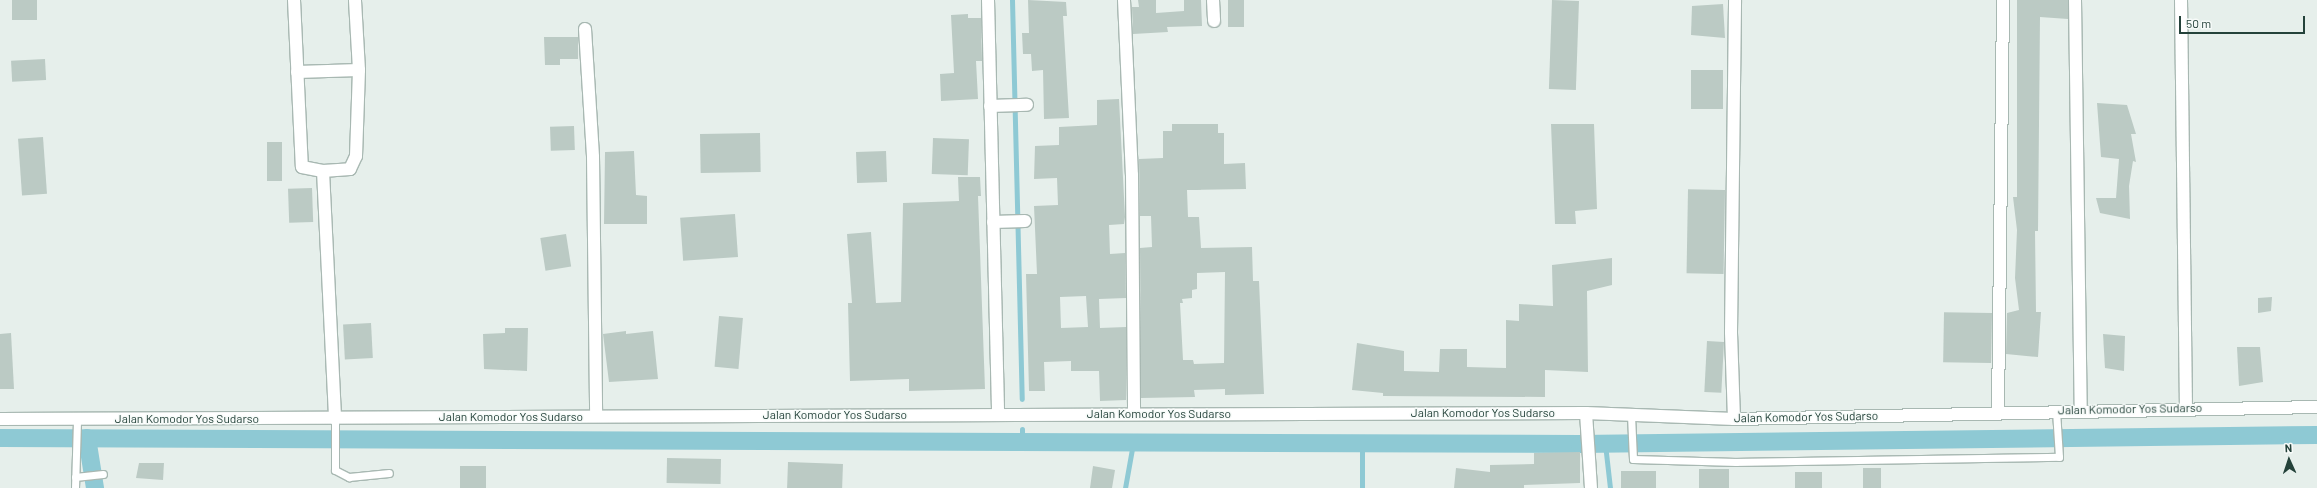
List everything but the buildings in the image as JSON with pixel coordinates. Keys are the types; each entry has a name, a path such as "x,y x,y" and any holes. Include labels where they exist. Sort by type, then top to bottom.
{"street":[{"path":"294,0 302,167 323,171 350,169 353,165 359,70 356,0"},
{"path":"988,0 998,414"},
{"path":"1124,0 1132,175 1134,414"},
{"path":"1213,0 1214,21"},
{"path":"1734,419 1731,332 1735,0"},
{"path":"1998,411 2004,0"},
{"path":"2075,0 2081,410"},
{"path":"2181,0 2186,407"},
{"path":"585,29 593,157 596,416"},
{"path":"297,72 359,70"},
{"path":"990,106 1027,105"},
{"path":"323,171 335,418"},
{"path":"993,222 1025,221"},
{"name":"Jalan Komodor Yos Sudarso","path":"0,419 77,422 596,416 1586,413 1734,419 2186,407 2317,407"},
{"path":"1586,413 1591,488"}],"lane":[{"path":"1631,415 1633,460 1744,462 2058,457 2056,410"},
{"path":"335,418 335,470 349,477 389,473"},
{"path":"75,488 75,477 78,462 77,422"},
{"path":"75,477 100,474"}],"waterway":[{"path":"1012,0 1022,399"},
{"path":"1022,429 1022,442"},
{"path":"0,438 1580,444 2317,435"},
{"path":"87,438 95,488"},
{"path":"1125,488 1133,443"},
{"path":"1362,444 1362,488"},
{"path":"1605,444 1610,488"}]}
